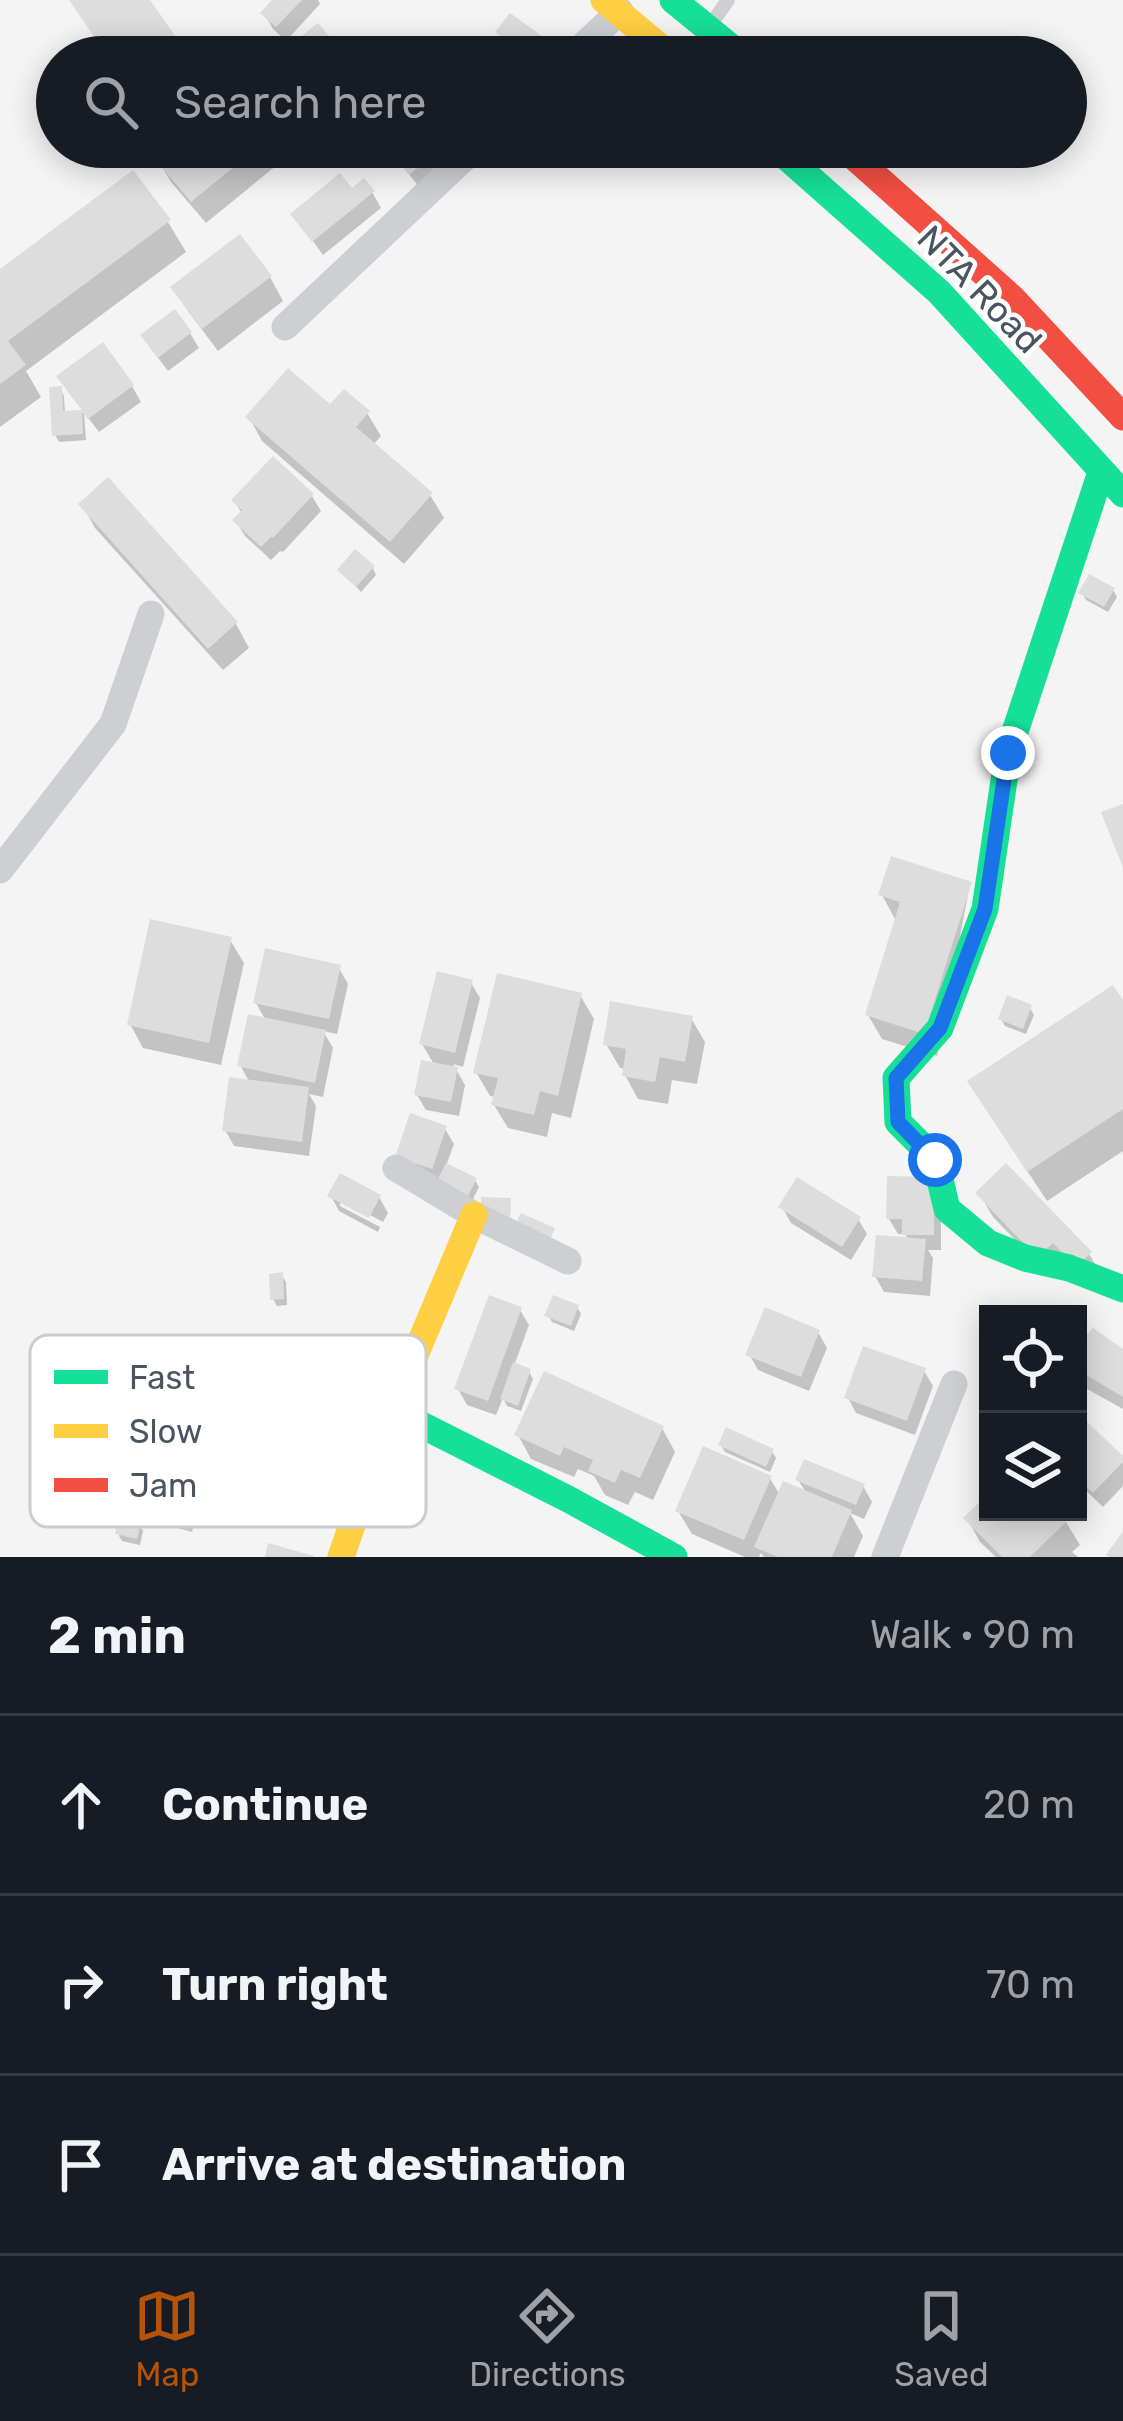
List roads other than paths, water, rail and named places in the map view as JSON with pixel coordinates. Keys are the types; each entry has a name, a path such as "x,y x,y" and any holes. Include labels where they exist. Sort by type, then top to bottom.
{"street":[{"path":"673,0 719,36"},
{"path":"588,36 612,6 647,36"},
{"path":"286,327 454,168"},
{"name":"NTA Road","path":"799,168 940,292 1123,494"},
{"name":"NTA Road","path":"867,168 1012,298 1123,417"},
{"path":"1101,472 1008,753 985,909 940,1028 896,1078 898,1122 935,1160 947,1209 988,1243 1123,1289"},
{"path":"0,870 113,724 151,614"},
{"path":"396,1168 474,1215 568,1262"},
{"path":"424,1335 474,1215"},
{"path":"885,1557 954,1384"},
{"path":"426,1427 674,1557"},
{"path":"341,1557 351,1527"}],"lane":[{"path":"709,27 728,0"}]}
